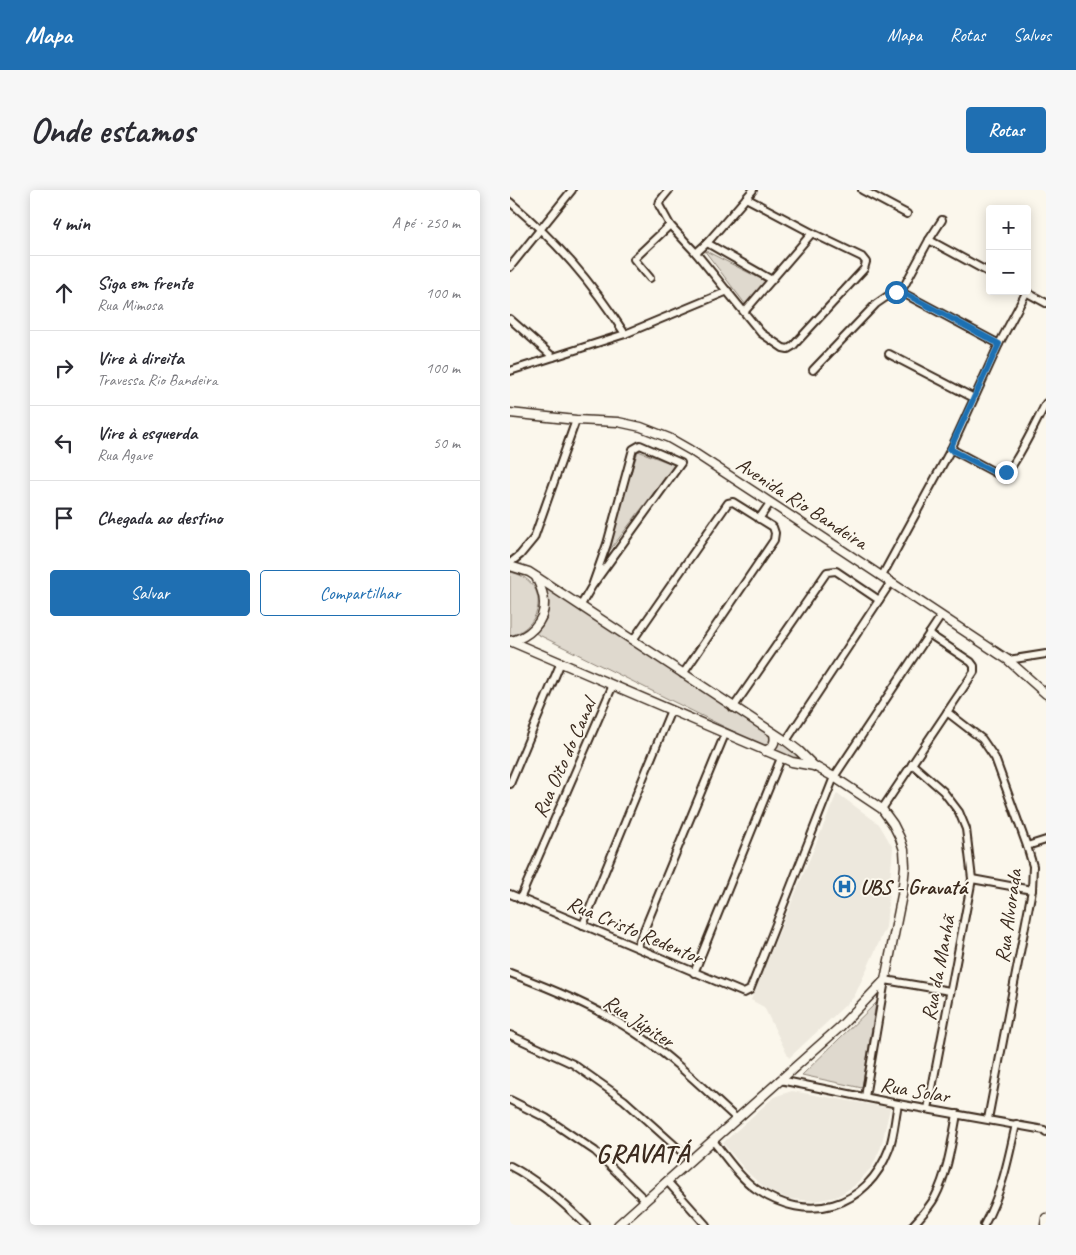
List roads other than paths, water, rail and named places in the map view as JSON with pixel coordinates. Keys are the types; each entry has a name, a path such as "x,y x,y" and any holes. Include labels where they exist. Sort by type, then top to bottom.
{"street":[{"path":"510,267 572,190"},
{"path":"669,190 659,205 670,225 746,311 764,336 783,348 788,349 793,346 864,269 866,262 862,257 812,234 746,198"},
{"path":"696,253 753,190"},
{"path":"862,190 907,214"},
{"path":"510,202 562,250 594,288 625,334"},
{"path":"902,292 929,240 942,220"},
{"path":"650,278 634,259 670,225"},
{"path":"746,311 812,234"},
{"path":"929,240 986,271"},
{"path":"706,243 772,280"},
{"path":"510,371 625,334 728,291"},
{"path":"813,370 876,304 892,293 902,292 999,344"},
{"path":"882,576 950,449 1024,295"},
{"path":"1031,295 1046,303"},
{"path":"510,319 553,357"},
{"path":"889,354 974,398"},
{"path":"950,449 996,473 1003,474 1014,463 1043,416 1046,403"},
{"name":"Avenida Rio Bandeira","path":"510,413 618,422 655,432 690,450 1008,660 1046,694"},
{"path":"576,420 534,538 510,564 529,572 581,605 786,742 799,751 814,766"},
{"path":"581,605 592,586 681,463 640,445 633,449 592,586"},
{"path":"633,640 728,503 733,502 759,518 773,528 775,533 774,540 683,674"},
{"path":"759,518 770,502"},
{"path":"733,708 827,572 836,571 879,600"},
{"path":"510,641 524,637 539,622 545,605 542,590 535,576"},
{"path":"786,742 891,582"},
{"path":"834,776 941,616"},
{"path":"882,809 974,672 974,666 971,662 929,634"},
{"path":"510,641 781,758 814,766 834,776 882,809 894,824 904,850 905,866 902,895 865,1097"},
{"path":"1008,660 1046,654"},
{"path":"510,784 561,662"},
{"name":"Rua Oito do Canal","path":"520,899 613,685"},
{"path":"583,925 671,710"},
{"name":"Rua Alvorada","path":"947,712 982,739 995,758 1028,846 1033,866 1032,890 988,1119"},
{"path":"637,948 725,734"},
{"path":"765,751 774,744 774,734"},
{"path":"694,973 781,758"},
{"name":"Rua da Manhã","path":"912,764 943,791 958,812 966,829 972,879 928,1109"},
{"name":"Rua Cristo Redentor","path":"510,894 694,973 744,993 747,992 750,990 834,776"},
{"path":"1028,846 1046,840"},
{"path":"972,879 1032,890"},
{"name":"Rua Júpiter","path":"510,973 548,987 610,1018 633,1032 657,1048 737,1120"},
{"path":"885,980 950,992"},
{"path":"623,1224 645,1200 840,1027 885,980"},
{"path":"510,1035 573,1064 624,1100 691,1160"},
{"name":"Rua Solar","path":"780,1080 898,1104 1045,1130"},
{"path":"510,1100 546,1118 595,1151 645,1200"},
{"path":"713,1141 745,1179 768,1197 794,1207 809,1210 825,1209 858,1195 878,1173 890,1148 898,1104"},
{"path":"913,1225 934,1199 940,1187 950,1154 957,1114"},
{"path":"984,1225 996,1202 1001,1187 1016,1124"},
{"path":"510,1166 522,1172 562,1201 586,1225"},
{"path":"667,1181 706,1225"},
{"path":"1045,1225 1046,1218"}],"place":[{"name":"UBS - Gravatá","path":"844,887"}],"district":[{"name":"GRAVATÁ","path":"643,1153"}]}
